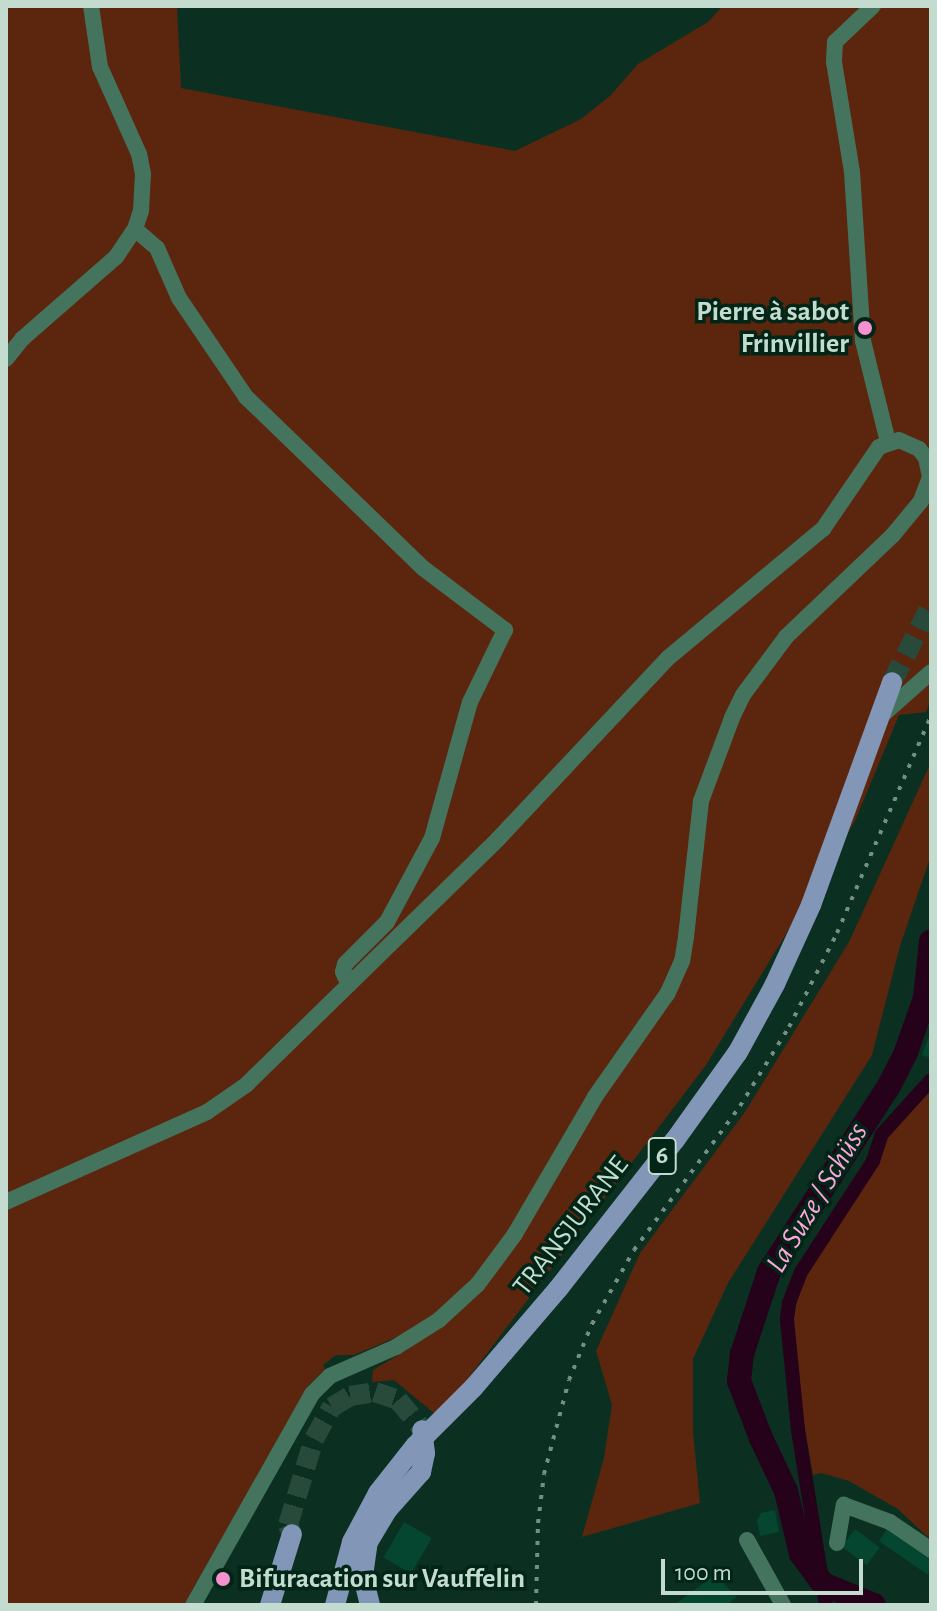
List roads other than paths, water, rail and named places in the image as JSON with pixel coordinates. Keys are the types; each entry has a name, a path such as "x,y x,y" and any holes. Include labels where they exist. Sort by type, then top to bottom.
{"main road":[{"name":"TRANSJURANE","path":"335,1605 344,1564 364,1517 422,1429 503,1355 675,1140 738,1052 797,938 886,712 892,682"},
{"path":"370,1605 363,1576 368,1542 403,1491 422,1429"},
{"path":"270,1605 292,1534"}],"street":[{"path":"6,359 22,339 116,257 135,229 141,211 143,174 139,154 100,67 91,6"},
{"path":"873,6 835,42 834,62 852,172 863,341 888,442"},
{"path":"135,229 157,248 187,311 246,397 351,494 411,558 510,627 470,702 432,838 387,922 345,964 343,972 349,985"},
{"path":"6,1202 228,1100 498,839 668,658 823,529 871,455 888,442 899,440 919,449 930,467 928,486 893,535 786,637 743,695 721,742 701,801 682,961 667,994 595,1097 515,1234 478,1284 439,1320 396,1347 330,1376 312,1394 193,1605"},
{"path":"886,712 931,672"},
{"path":"837,1543 844,1505 890,1522 931,1550"},
{"path":"747,1540 783,1605"}],"waterway":[{"name":"La Suze / Schüss","path":"874,1605 823,1584 801,1554 786,1491 739,1381 742,1354 769,1272 889,1086 906,1052 925,998 931,941"},
{"name":"La Suze / Schüss","path":"925,998 931,1004"},
{"path":"826,1605 798,1430 787,1319 789,1303 801,1272 873,1161 882,1134 931,1080"}],"tunnel":[{"path":"892,682 931,605"},
{"path":"292,1534 288,1525 314,1439 332,1407 350,1396 375,1392 398,1400 420,1426"}],"railway":[{"path":"536,1605 538,1523 544,1474 569,1380 592,1324 634,1250 740,1106 789,1027 837,933 931,716"}],"place":[{"name":"Pierre à sabot Frinvillier","path":"865,328"},
{"name":"Bifuracation sur Vauffelin","path":"223,1579"}]}
